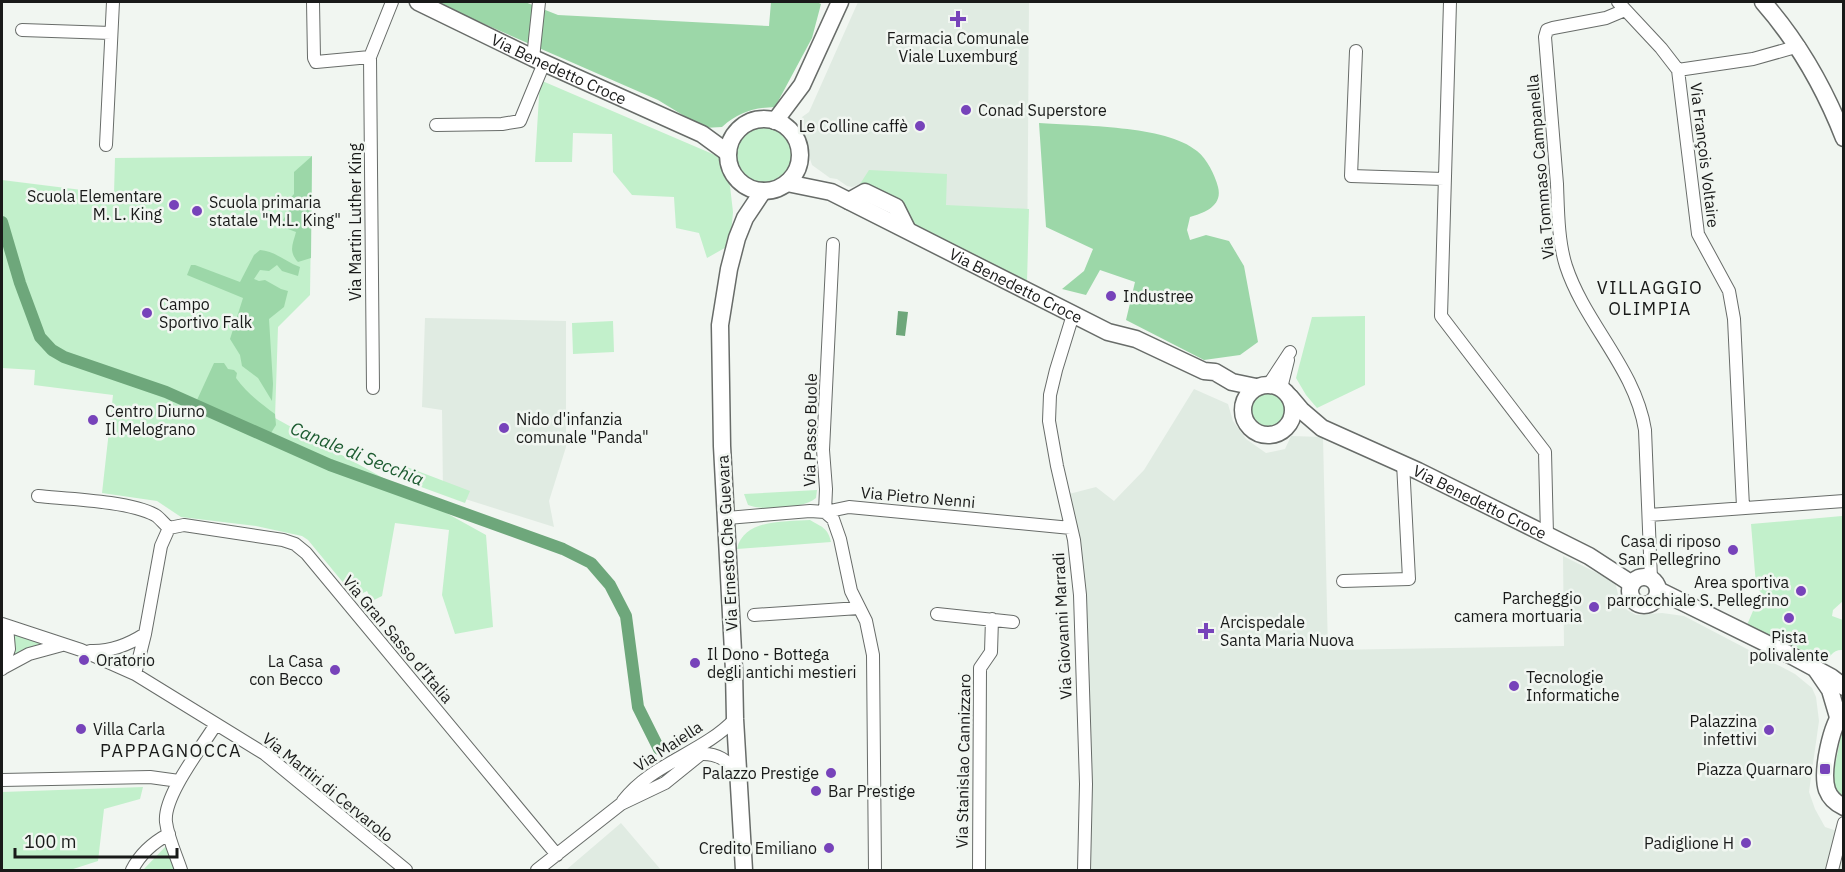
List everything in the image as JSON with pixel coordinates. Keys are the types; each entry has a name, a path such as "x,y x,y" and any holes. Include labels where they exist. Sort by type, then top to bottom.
{"street":[{"path":"106,145 112,2"},
{"path":"313,2 316,62 370,57"},
{"name":"Via Martin Luther King","path":"373,388 370,57 392,2"},
{"name":"Via Benedetto Croce","path":"418,2 702,134 728,153"},
{"path":"436,125 502,124 520,121 539,60 539,2"},
{"path":"775,121 802,85 840,2"},
{"path":"1450,2 1441,316 1545,452 1547,535"},
{"path":"1763,2 1799,46 1820,84 1844,138"},
{"name":"Via François Voltaire","path":"1621,6 1661,48 1678,70 1698,234 1725,282 1734,319 1743,507"},
{"name":"Via Tommaso Campanella","path":"1621,6 1606,18 1547,30 1545,37 1559,222 1565,263 1580,297 1636,393 1643,413 1655,584"},
{"path":"22,30 111,33"},
{"path":"1678,70 1753,59 1799,46"},
{"path":"1356,51 1351,176 1444,179"},
{"path":"792,132 802,85"},
{"path":"767,119 775,121 792,132 800,148 799,165 787,183 780,188 755,189 735,176 730,167 728,153 734,135 744,125 754,120 767,119"},
{"name":"Via Benedetto Croce","path":"702,134 734,135"},
{"name":"Via Benedetto Croce","path":"799,165 831,192 1113,334 1136,339 1204,371 1215,372 1232,382 1274,389 1322,428 1403,463 1589,556 1632,584"},
{"name":"Via Benedetto Croce","path":"787,183 831,192"},
{"name":"Via Ernesto Che Guevara","path":"744,870 721,405 720,325 729,270 755,189"},
{"name":"Via Passo Buole","path":"825,512 823,450 833,244"},
{"name":"Via Giovanni Marradi","path":"1076,315 1072,318 1056,370 1050,395 1049,421 1077,562 1086,784 1084,870"},
{"name":"Via Benedetto Croce","path":"1204,371 1212,380 1244,402 1243,416 1255,432 1268,435 1287,427 1322,428"},
{"path":"1244,402 1246,396 1274,389 1293,403 1293,416 1287,427"},
{"path":"1343,581 1409,579 1403,463"},
{"path":"38,496 112,504 147,512 159,518 169,528 161,546 145,634 135,674"},
{"path":"1649,515 1844,501"},
{"name":"Via Pietro Nenni","path":"727,518 810,511 825,512 849,507 1071,528"},
{"path":"825,512 833,519 840,539 850,591 866,621 873,655 874,870"},
{"name":"Via Gran Sasso d'Italia","path":"169,528 184,525 283,540 295,544 306,553 557,855"},
{"path":"1655,584 1653,602 1641,605 1631,596 1632,584 1643,577 1831,677 1844,687"},
{"path":"754,615 859,608"},
{"path":"937,614 1012,622"},
{"name":"Via Stanislao Cannizzaro","path":"979,870 980,668 991,652 992,619"},
{"path":"2,668 9,649 3,627"},
{"name":"Via Martiri di Cervarolo","path":"3,627 81,650 135,674 266,754 406,870"},
{"path":"81,650 102,652 117,649 145,634"},
{"path":"2,668 29,654 62,645"},
{"path":"1816,669 1841,713 1826,769 1826,780 1832,799 1844,807"},
{"name":"Via Maiella","path":"621,804 646,777 724,730 735,719"},
{"path":"181,870 166,823 167,807 179,782 216,724"},
{"name":"Via Maiella","path":"537,870 621,804 664,783 701,754 719,757 738,772"},
{"path":"2,780 150,777 179,782"},
{"path":"1832,870 1844,823"},
{"path":"132,870 145,851 169,834"}],"shaded area":[{"path":"434,2 525,2 558,15 769,26 771,2 817,2 821,4 812,38 775,107 747,112 722,127 704,128 658,100"},
{"path":"858,2 1029,2 1027,281 915,226 903,204 860,184 847,186 837,179 830,178 812,165 801,130 802,117 809,112"},
{"path":"540,80 722,158 730,186 733,212 730,245 707,258 699,233 676,228 674,197 632,195 613,172 612,134 573,133 572,162 535,162"},
{"path":"1039,123 1122,128 1165,136 1183,142 1201,154 1213,172 1219,194 1211,208 1190,217 1187,230 1190,240 1206,235 1229,241 1244,266 1258,342 1240,355 1204,360 1126,320 1135,282 1100,270 1086,295 1062,289 1084,271 1093,249 1046,227"},
{"path":"758,125 770,125 786,133 792,143 794,155 792,167 786,177 770,185 758,185 742,177 734,161 734,149 742,133"},
{"path":"312,156 310,295 278,327 275,418 486,535 493,627 455,634 442,595 449,530 395,523 382,596 372,601 367,591 355,597 308,540 302,536 256,526 181,517 157,501 102,493 113,395 34,385 35,370 2,368 2,180 114,194 115,158"},
{"path":"312,156 311,258 298,262 292,251 296,232 288,229 283,220 291,207 287,202 294,194 294,172"},
{"path":"869,170 947,174 946,205 1029,209 1027,281 982,261 915,226 903,204 860,184"},
{"path":"260,250 271,252 300,267 298,276 282,271 277,265 269,271 260,270 254,279 265,280 288,291 284,307 269,319 272,401 258,378 242,366 240,355 230,339 243,298 187,275 191,265 195,265 240,282 254,255"},
{"path":"898,311 908,312 905,336 896,335"},
{"path":"1365,316 1365,385 1317,408 1296,378 1312,317"},
{"name":"Nido d'infanzia comunale \"Panda\"","path":"425,318 566,321 566,447 549,501 554,527 443,492 442,410 422,407"},
{"path":"613,321 614,352 573,354 572,323"},
{"path":"214,363 224,363 228,369 234,370 237,373 236,378 245,388 275,414 276,425 271,433 202,405 197,400"},
{"name":"Arcispedale Santa Maria Nuova","path":"1194,389 1228,404 1233,421 1246,439 1266,453 1285,449 1291,436 1323,437 1328,650 1564,646 1563,556 1615,582 1619,598 1627,610 1636,615 1662,613 1684,616 1795,674 1812,688 1816,697 1819,721 1809,792 1825,827 1843,833 1843,870 1088,870 1069,494 1096,487 1114,501 1144,470"},
{"path":"1269,390 1283,396 1289,410 1283,424 1269,430 1255,424 1249,410 1255,396"},
{"path":"407,467 470,491 465,503 402,480"},
{"path":"817,490 816,498 810,502 783,508 748,505 744,494"},
{"name":"Area sportiva parrocchiale S. Pellegrino","path":"1842,516 1843,601 1833,610 1832,616 1843,620 1843,650 1834,652 1825,665 1747,625 1761,592 1756,585 1751,524"},
{"path":"810,520 826,531 831,542 737,549 741,539 757,527 778,522"},
{"path":"12,634 45,645 11,658"},
{"path":"1843,726 1843,801 1836,795 1832,780"},
{"path":"143,787 140,799 104,809 98,861 70,870 3,870 2,792"},
{"path":"621,823 661,870 566,870"},
{"path":"166,846 176,870 144,869"}],"waterway":[{"name":"Canale di Secchia","path":"2,222 20,283 40,337 52,350 64,357 166,392 330,465 563,549 591,563 610,585 626,616 638,707 659,749"}],"place":[{"name":"Farmacia Comunale Viale Luxemburg","path":"958,19"},
{"name":"Conad Superstore","path":"966,110"},
{"name":"Le Colline caffè","path":"920,126"},
{"name":"Scuola Elementare M. L. King","path":"174,205"},
{"name":"Scuola primaria statale \"M.L. King\"","path":"197,211"},
{"name":"Industree","path":"1111,296"},
{"name":"Campo Sportivo Falk","path":"147,313"},
{"name":"Centro Diurno Il Melograno","path":"93,420"},
{"name":"Nido d'infanzia comunale \"Panda\"","path":"504,428"},
{"name":"Casa di riposo San Pellegrino","path":"1733,550"},
{"name":"Area sportiva parrocchiale S. Pellegrino","path":"1801,591"},
{"name":"Parcheggio camera mortuaria","path":"1594,607"},
{"name":"Pista polivalente","path":"1789,618"},
{"name":"Arcispedale Santa Maria Nuova","path":"1206,631"},
{"name":"Oratorio","path":"84,660"},
{"name":"Il Dono - Bottega degli antichi mestieri","path":"695,663"},
{"name":"La Casa con Becco","path":"335,670"},
{"name":"Tecnologie Informatiche","path":"1514,686"},
{"name":"Villa Carla","path":"81,729"},
{"name":"Palazzina infettivi","path":"1769,730"},
{"name":"Piazza Quarnaro","path":"1825,769"},
{"name":"Palazzo Prestige","path":"831,773"},
{"name":"Bar Prestige","path":"816,791"},
{"name":"Padiglione H","path":"1746,843"},
{"name":"Credito Emiliano","path":"829,848"}],"district":[{"name":"VILLAGGIO OLIMPIA","path":"1650,298"},
{"name":"PAPPAGNOCCA","path":"171,751"}]}
